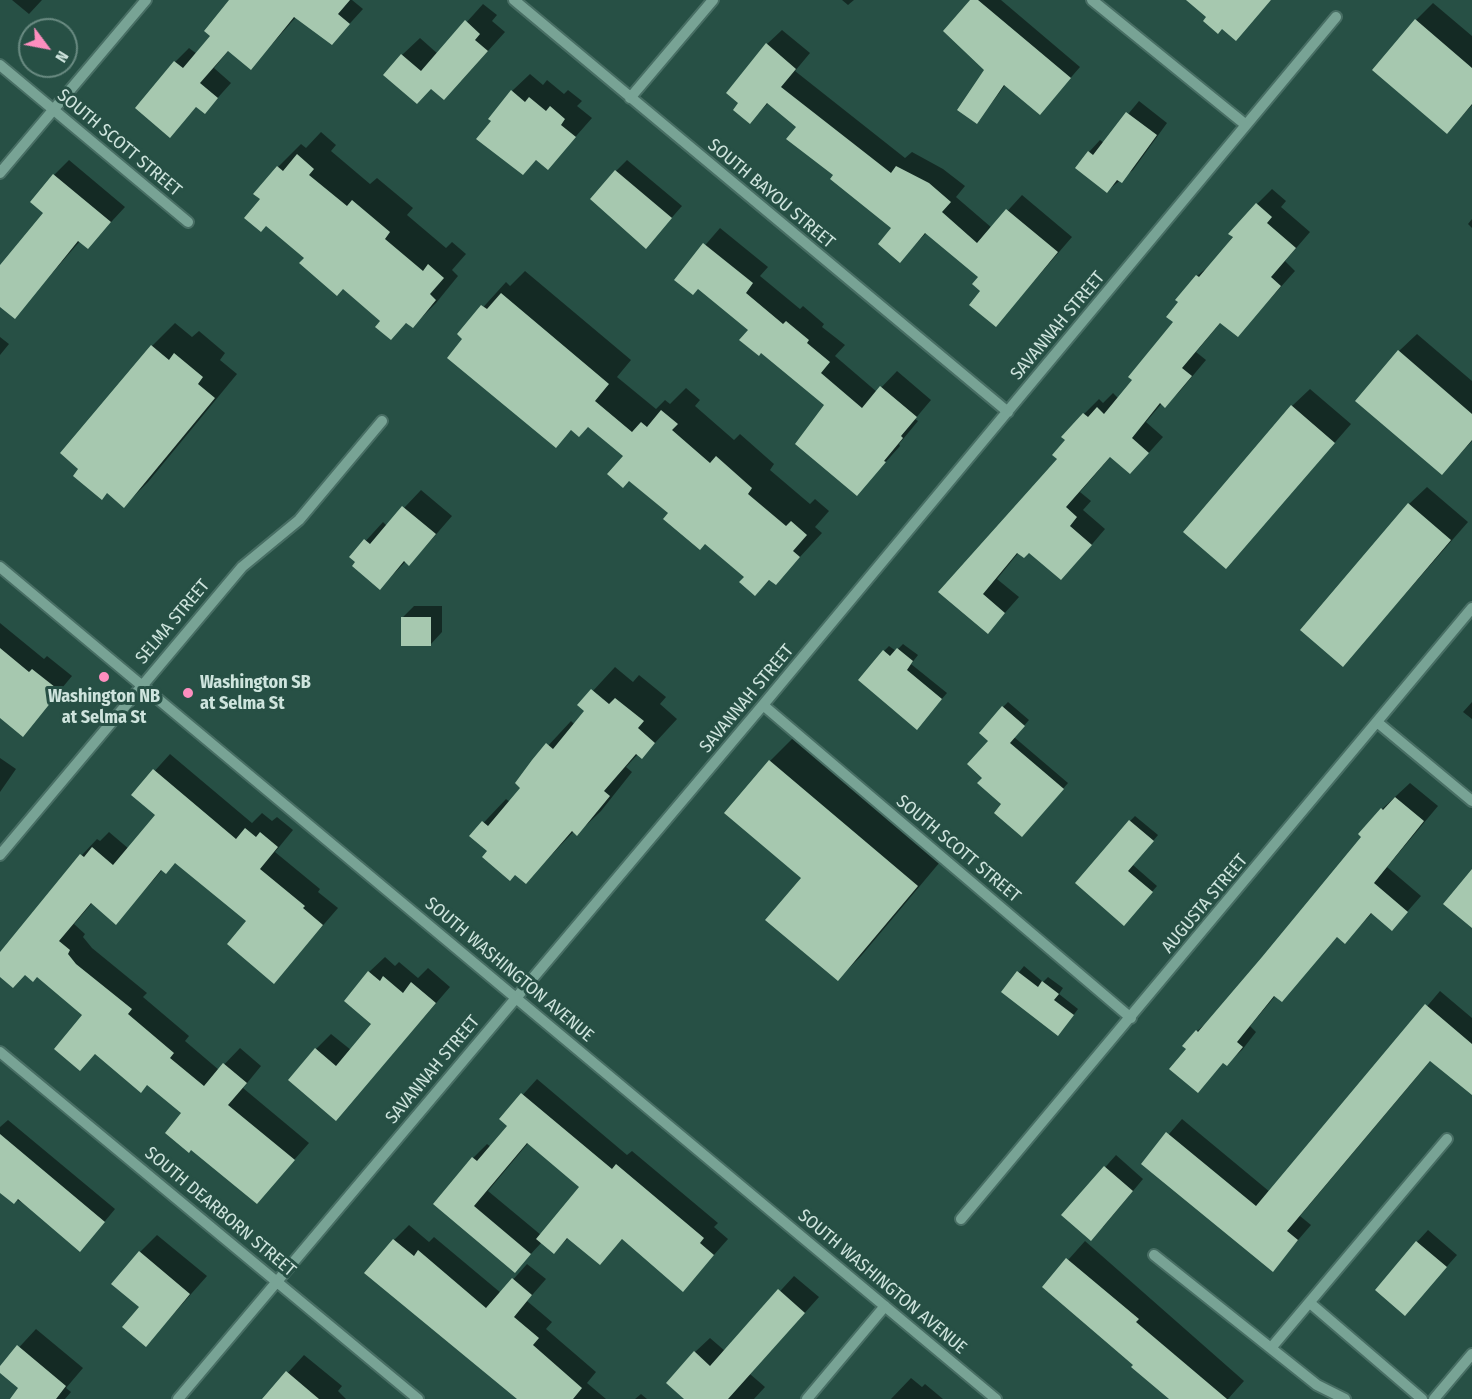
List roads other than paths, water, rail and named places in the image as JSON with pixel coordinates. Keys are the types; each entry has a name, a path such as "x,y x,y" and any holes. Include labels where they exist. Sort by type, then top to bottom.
{"street":[{"path":"0,173 146,0"},
{"name":"SOUTH BAYOU STREET","path":"514,0 1008,412"},
{"path":"630,98 713,0"},
{"path":"1092,0 1246,125"},
{"name":"SAVANNAH STREET","path":"178,1399 276,1280 764,705 1336,17"},
{"name":"SOUTH SCOTT STREET","path":"0,65 188,222"},
{"name":"SELMA STREET","path":"0,855 242,567 299,520 382,421"},
{"name":"SOUTH WASHINGTON AVENUE","path":"0,567 996,1399"},
{"name":"AUGUSTA STREET","path":"961,1219 1472,608"},
{"name":"SOUTH SCOTT STREET","path":"764,705 1131,1018"},
{"path":"1377,722 1472,801"},
{"name":"SOUTH DEARBORN STREET","path":"0,1052 418,1399"},
{"path":"1271,1348 1447,1139"},
{"path":"1154,1255 1317,1385 1345,1399"},
{"path":"1310,1303 1422,1399"},
{"path":"807,1399 885,1306"},
{"path":"1434,1399 1472,1354"}],"place":[{"name":"Washington NB at Selma St","path":"104,677"},
{"name":"Washington SB at Selma St","path":"188,693"}]}
